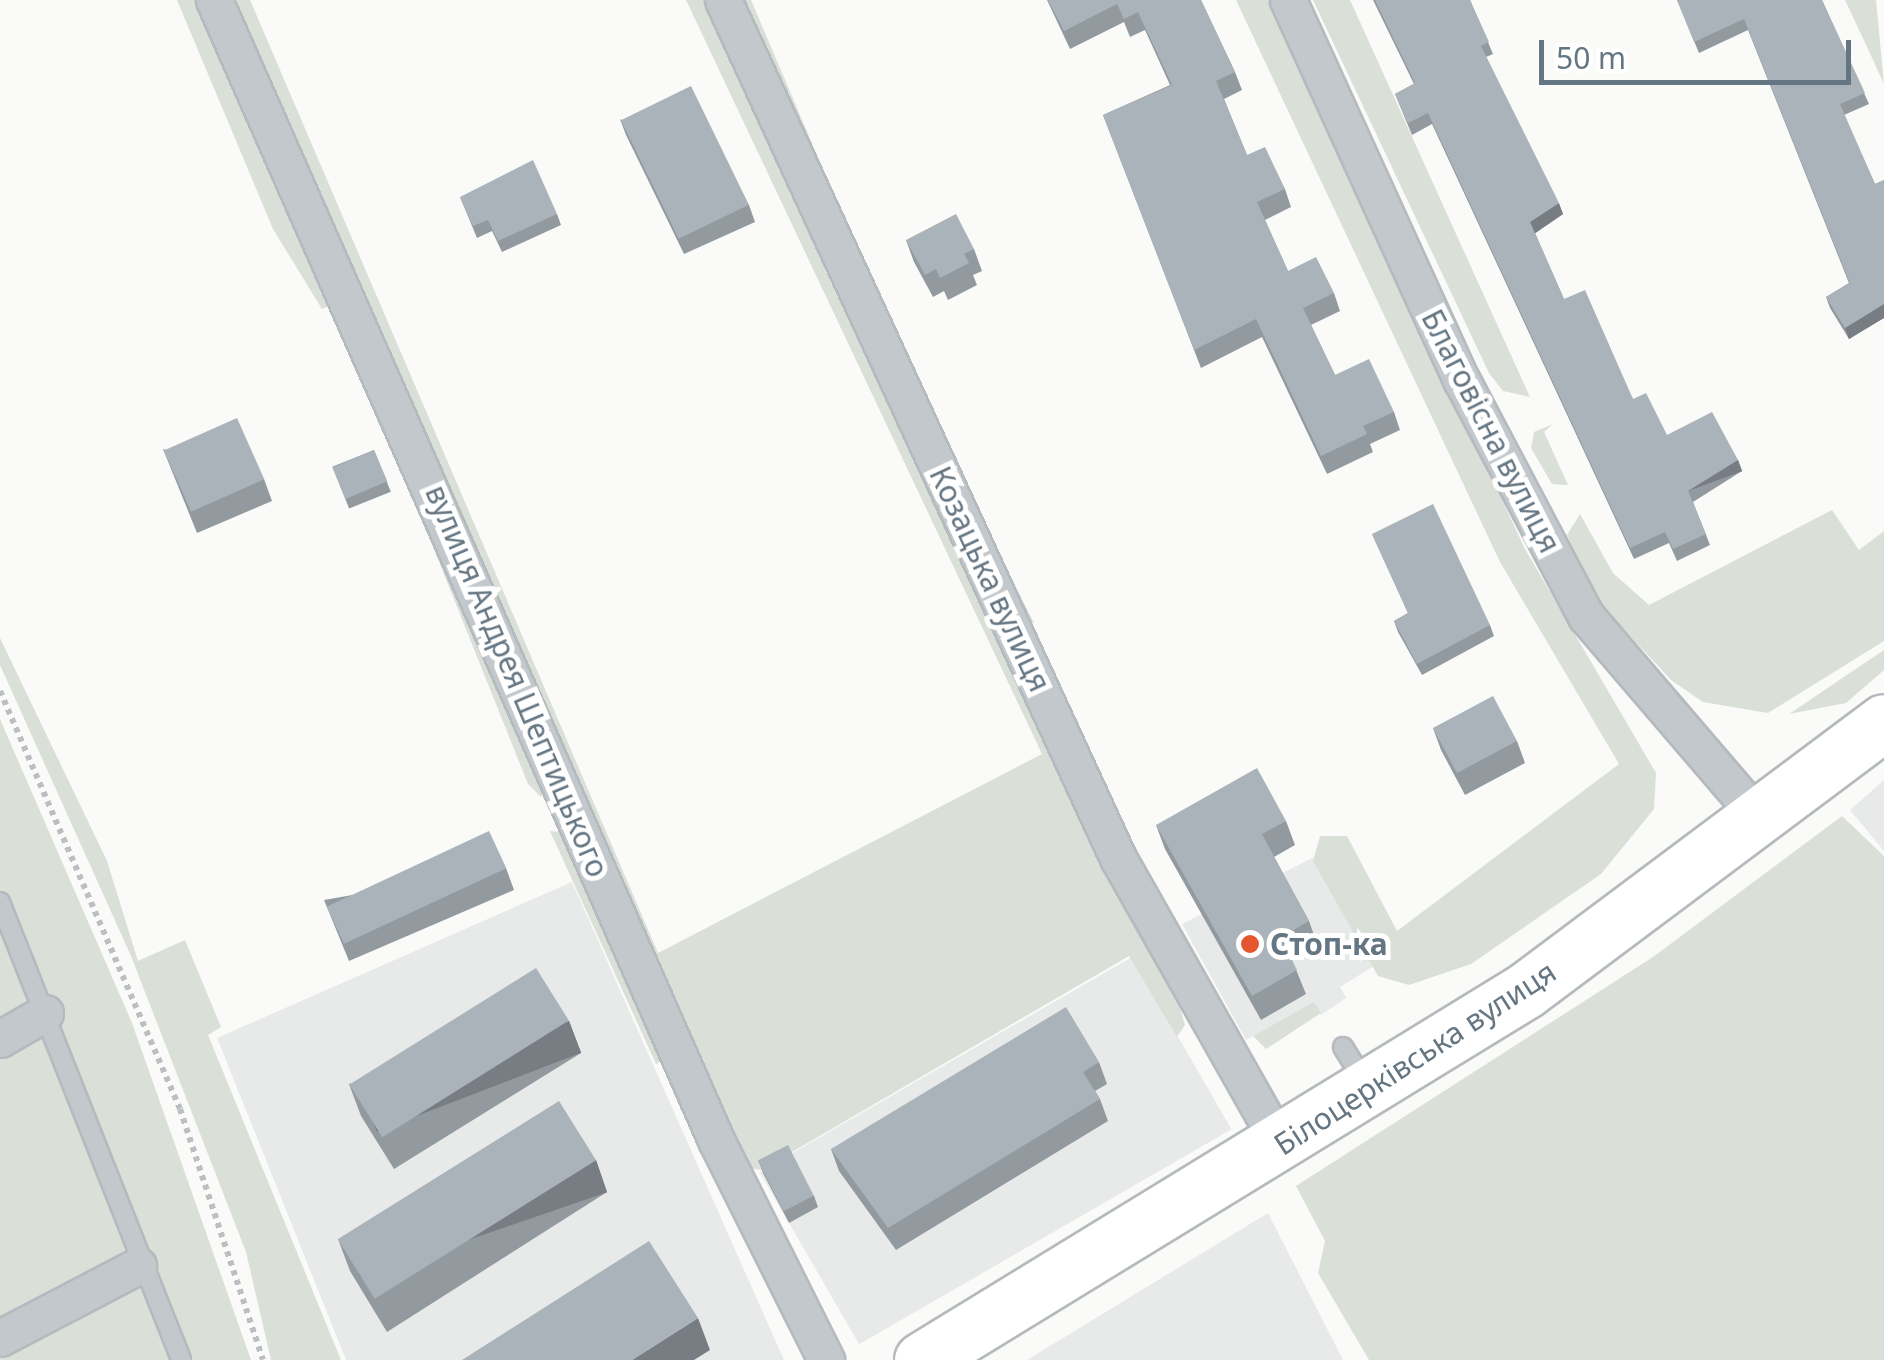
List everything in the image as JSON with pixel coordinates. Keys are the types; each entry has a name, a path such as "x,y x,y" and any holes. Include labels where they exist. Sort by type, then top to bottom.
{"main road":[{"name":"Білоцерківська вулиця","path":"922,1360 1280,1146 1356,1068 1761,820 1884,722"}],"street":[{"name":"вулиця Андрея Шептицького","path":"214,0 716,1140 826,1360"},
{"name":"Козацька вулиця","path":"723,0 1118,858 1280,1146"},
{"name":"Благовісна вулиця","path":"1288,0 1462,381 1586,616 1761,820"},
{"path":"0,1038 45,1013"},
{"path":"0,1338 138,1266"}],"lane":[{"path":"0,902 138,1266 181,1360"}],"path":[{"path":"0,691 180,1109 263,1360"}],"shaded area":[{"path":"177,0 197,0 336,303 322,309 273,229"},
{"path":"231,0 250,0 658,953 1042,754 686,0 706,0 833,287 1179,1004 1185,1025 1177,1037 1129,956 761,1170 743,1167"},
{"path":"731,0 751,0 918,392 1034,623 1024,627"},
{"path":"1236,0 1268,0 1525,549 1656,773 1654,809 1601,874 1471,964 1409,985 1378,976 1313,861 1320,836 1347,836 1397,931 1619,764 1500,562"},
{"path":"1313,0 1350,0 1530,397 1503,391 1489,373"},
{"path":"1845,0 1876,0 1884,84 1867,47"},
{"path":"1553,424 1544,432 1568,485 1552,484 1531,448 1534,432"},
{"path":"395,452 545,793 541,797 528,784"},
{"path":"1832,510 1859,550 1884,531 1884,641 1768,713 1703,702 1671,680 1594,597 1567,535 1580,514 1613,573 1649,605"},
{"path":"0,638 107,861 138,961 185,940 221,1027 208,1035 341,1360 271,1360 246,1252 131,956 0,665"},
{"path":"1884,650 1884,670 1846,703 1789,714"},
{"path":"0,719 132,1023 251,1360 0,1360"},
{"path":"1884,780 1884,851 1850,810"},
{"path":"1842,816 1884,856 1884,1360 1369,1360 1318,1273 1325,1241 1296,1186 1653,957"},
{"path":"550,831 566,833 666,1058 656,1064"},
{"path":"1348,840 1397,933 1374,966 1340,987 1346,998 1321,1015 1313,1003 1246,1040 1182,924"},
{"path":"572,882 784,1360 346,1360 217,1038"},
{"path":"1132,957 1232,1129 859,1344 760,1172"},
{"path":"1314,1002 1321,1013 1266,1049 1253,1036"},
{"path":"1268,1213 1343,1360 1027,1360"}],"building":[{"path":"1048,0 1201,0 1235,72 1216,81 1247,155 1265,147 1285,189 1257,202 1288,271 1316,257 1334,293 1303,308 1335,375 1369,359 1394,412 1363,426 1367,434 1321,456 1256,319 1194,350 1103,115 1172,85 1138,12 1124,19 1117,4 1064,31"},
{"path":"1375,0 1470,0 1489,42 1481,46 1559,203 1530,222 1564,299 1585,290 1633,399 1646,393 1667,435 1712,412 1738,460 1688,491 1706,534 1673,549 1665,532 1630,548 1428,113 1408,123 1395,94 1415,83"},
{"path":"1677,0 1822,0 1865,93 1840,104 1875,184 1884,180 1884,304 1845,328 1826,297 1850,283 1744,19 1694,42"},
{"path":"691,86 749,205 679,239 621,120"},
{"path":"533,160 557,214 498,241 488,220 473,226 460,197"},
{"path":"956,214 974,249 964,254 969,263 940,278 936,269 925,275 906,240"},
{"path":"237,418 264,479 191,512 164,451"},
{"path":"374,450 387,481 346,499 333,468"},
{"path":"1433,504 1490,625 1417,664 1394,621 1408,613 1372,534"},
{"path":"1493,696 1517,741 1457,773 1433,728"},
{"path":"1257,768 1286,821 1262,834 1309,921 1280,938 1297,970 1252,996 1156,825"},
{"path":"489,831 506,868 344,944 327,907"},
{"path":"536,968 569,1021 382,1137 349,1085"},
{"path":"1066,1007 1099,1062 1083,1072 1100,1099 888,1228 831,1149"},
{"path":"559,1101 596,1160 375,1299 338,1239"},
{"path":"788,1145 814,1196 784,1211 758,1160"},
{"path":"649,1241 698,1318 632,1360 462,1360"}],"place":[{"name":"Стоп-ка","path":"1250,944"}]}
